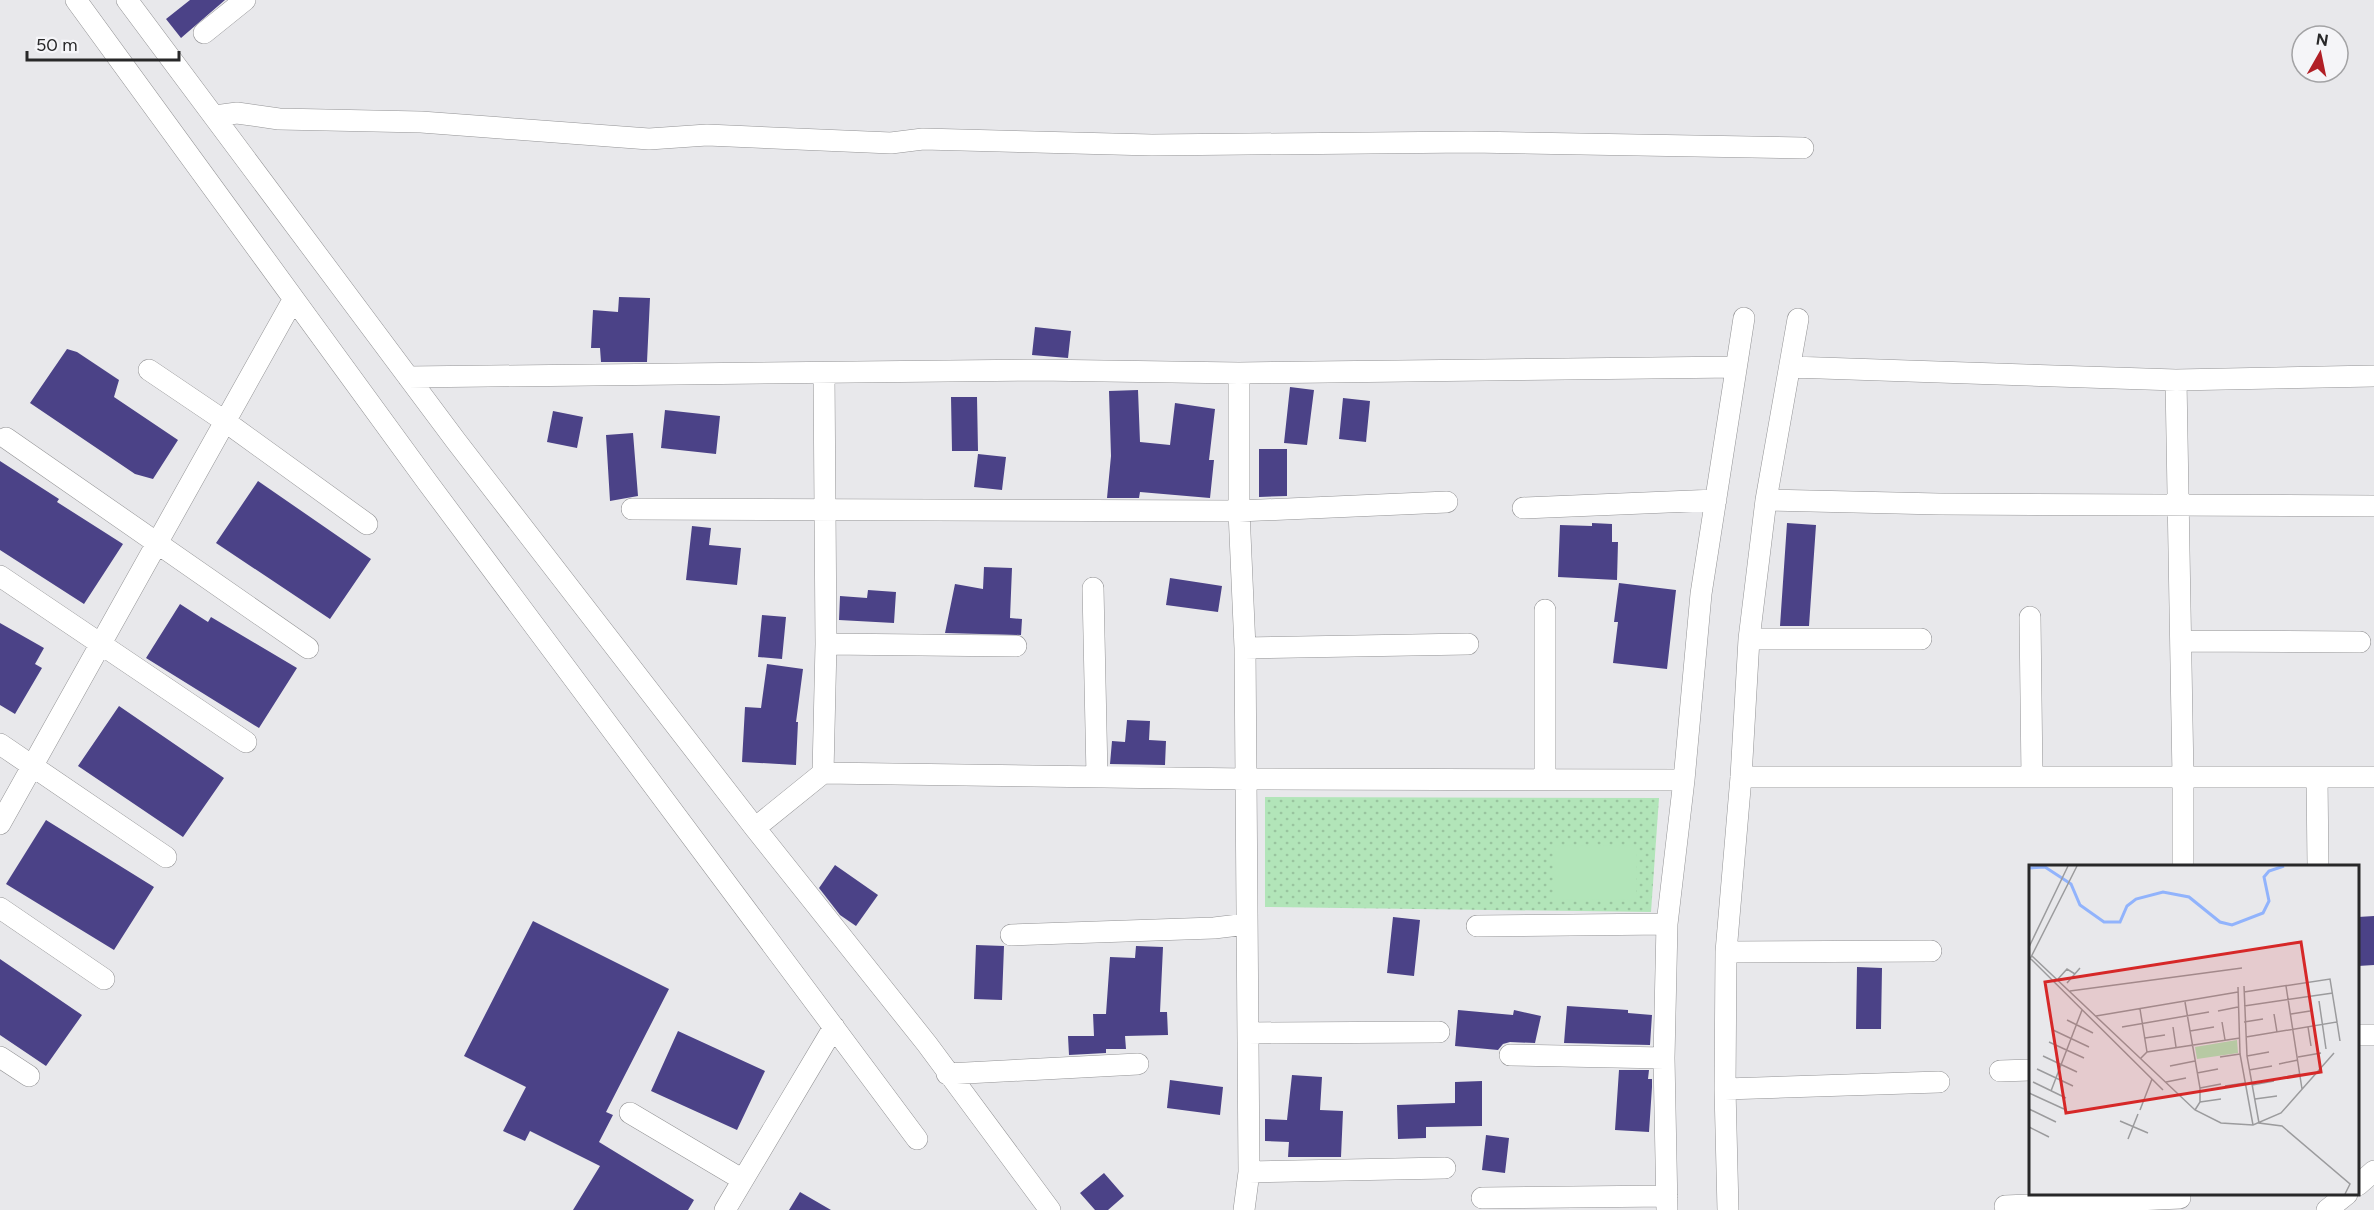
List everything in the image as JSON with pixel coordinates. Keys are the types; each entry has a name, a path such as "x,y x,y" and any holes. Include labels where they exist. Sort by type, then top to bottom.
{"street":[{"path":"76,0 293,300 917,1139"},
{"path":"127,0 408,376 755,828 927,1044 1050,1210"},
{"path":"204,33 245,0"},
{"path":"215,116 237,113 279,119 421,122 649,139 707,135 891,143 923,139 1152,145 1471,142 1803,148"},
{"path":"0,824 293,300"},
{"path":"1482,1198 1667,1203 1664,1058 1667,924 1684,780 1701,594 1744,318"},
{"path":"1728,1210 1725,1089 1726,952 1741,777 1749,639 1766,500 1798,319"},
{"path":"1791,367 2176,380 2374,376"},
{"path":"408,376 1037,370 1239,373 1736,368"},
{"path":"149,370 226,422 367,524"},
{"path":"823,773 826,644 824,373"},
{"path":"1239,373 1239,511 1245,648 1249,1172 1244,1210"},
{"path":"2176,380 2183,865"},
{"path":"6,438 308,648"},
{"path":"1523,508 1716,500"},
{"path":"1766,500 1939,504 2374,506"},
{"path":"632,508 825,511 1239,511 1448,502"},
{"path":"0,576 246,742"},
{"path":"1093,588 1097,776"},
{"path":"1545,610 1545,780"},
{"path":"2030,617 2032,777"},
{"path":"1749,639 1921,639"},
{"path":"2181,641 2360,642"},
{"path":"826,644 1016,646"},
{"path":"1245,648 1468,644"},
{"path":"0,744 166,857"},
{"path":"755,828 823,773 1245,779 1684,780"},
{"path":"1741,777 2374,777"},
{"path":"2317,777 2318,865"},
{"path":"0,908 104,979"},
{"path":"1011,935 1214,928 1247,924"},
{"path":"1477,926 1667,924"},
{"path":"1726,952 1931,951"},
{"path":"725,1210 834,1027"},
{"path":"1248,1033 1439,1032"},
{"path":"1510,1055 1664,1058"},
{"path":"0,1057 29,1076"},
{"path":"947,1074 1137,1064"},
{"path":"2000,1071 2029,1070"},
{"path":"1725,1089 1939,1082"},
{"path":"630,1113 743,1180"},
{"path":"1249,1172 1445,1168"},
{"path":"2359,1184 2374,1171"},
{"path":"2327,1210 2346,1195"},
{"path":"2005,1206 2180,1201"}],"green space":[{"path":"1265,797 1659,798 1651,912 1265,907"},
{"path":"1555,845 1637,846 1636,900 1555,899"}],"building":[{"path":"190,0 225,0 181,38 166,19"},
{"path":"619,297 650,298 647,362 601,362 600,348 591,348 593,310 618,312"},
{"path":"1035,327 1071,331 1068,358 1032,355"},
{"path":"67,349 77,352 119,380 114,397 178,440 153,479 135,474 30,403"},
{"path":"1290,387 1314,390 1307,445 1284,443"},
{"path":"1138,390 1140,442 1170,445 1175,403 1215,409 1209,460 1214,460 1210,498 1140,492 1139,498 1107,498 1111,456 1109,391"},
{"path":"951,397 977,397 978,451 952,451"},
{"path":"1343,398 1370,401 1366,442 1339,439"},
{"path":"665,410 720,416 716,454 661,448"},
{"path":"553,411 583,417 577,448 547,442"},
{"path":"633,433 638,496 610,501 606,435"},
{"path":"1259,449 1287,449 1287,496 1259,497"},
{"path":"978,454 1006,457 1002,490 974,487"},
{"path":"0,461 59,499 57,502 123,544 84,604 0,550"},
{"path":"258,481 371,559 330,619 216,543"},
{"path":"1592,523 1612,524 1612,542 1618,542 1617,580 1558,577 1560,525 1592,526"},
{"path":"1787,523 1816,525 1809,626 1780,626"},
{"path":"692,526 711,528 709,545 741,548 737,585 686,580"},
{"path":"984,567 1012,568 1010,618 1022,619 1021,635 945,633 955,584 983,589"},
{"path":"1170,578 1222,586 1218,612 1166,605"},
{"path":"1619,583 1676,590 1667,669 1613,663 1618,622 1614,622"},
{"path":"868,590 896,592 894,623 839,620 840,596 867,598"},
{"path":"180,604 208,622 211,617 297,668 259,728 146,658"},
{"path":"762,615 786,617 782,659 758,657"},
{"path":"0,623 44,648 35,664 42,668 15,714 0,705"},
{"path":"767,664 803,669 796,722 798,722 796,765 742,762 745,707 761,708"},
{"path":"119,706 224,778 183,837 78,766"},
{"path":"1127,720 1150,721 1149,740 1166,741 1165,765 1110,764 1112,741 1125,742"},
{"path":"46,820 154,887 114,950 6,884"},
{"path":"835,865 878,895 856,926 840,915 819,888"},
{"path":"2374,916 2374,965 2359,966 2359,917"},
{"path":"1393,917 1420,920 1414,976 1387,973"},
{"path":"533,921 669,989 606,1112 613,1115 599,1142 694,1200 688,1210 573,1210 600,1166 530,1131 525,1141 503,1131 526,1087 464,1056"},
{"path":"976,945 1004,946 1002,1000 974,999"},
{"path":"1136,946 1163,947 1160,1012 1167,1012 1168,1035 1125,1036 1126,1049 1106,1049 1106,1053 1069,1055 1068,1036 1094,1036 1093,1014 1106,1014 1110,957 1135,958"},
{"path":"0,959 82,1015 46,1066 0,1035"},
{"path":"1857,967 1882,968 1881,1029 1856,1029"},
{"path":"1567,1006 1628,1010 1628,1013 1652,1015 1650,1045 1564,1043"},
{"path":"1458,1010 1513,1015 1514,1010 1541,1016 1535,1043 1510,1042 1503,1044 1498,1050 1455,1046"},
{"path":"678,1031 765,1071 737,1130 651,1091"},
{"path":"1619,1070 1649,1070 1648,1079 1652,1079 1652,1087 1649,1132 1615,1130"},
{"path":"1292,1075 1322,1077 1320,1110 1343,1111 1341,1157 1288,1157 1289,1142 1265,1141 1265,1119 1287,1120"},
{"path":"1170,1080 1223,1087 1220,1115 1167,1108"},
{"path":"1482,1081 1482,1126 1426,1127 1426,1138 1398,1139 1397,1105 1455,1103 1455,1082"},
{"path":"1486,1135 1509,1138 1505,1173 1482,1170"},
{"path":"1104,1173 1124,1196 1108,1210 1095,1210 1080,1193"},
{"path":"800,1192 831,1210 789,1210"}]}
